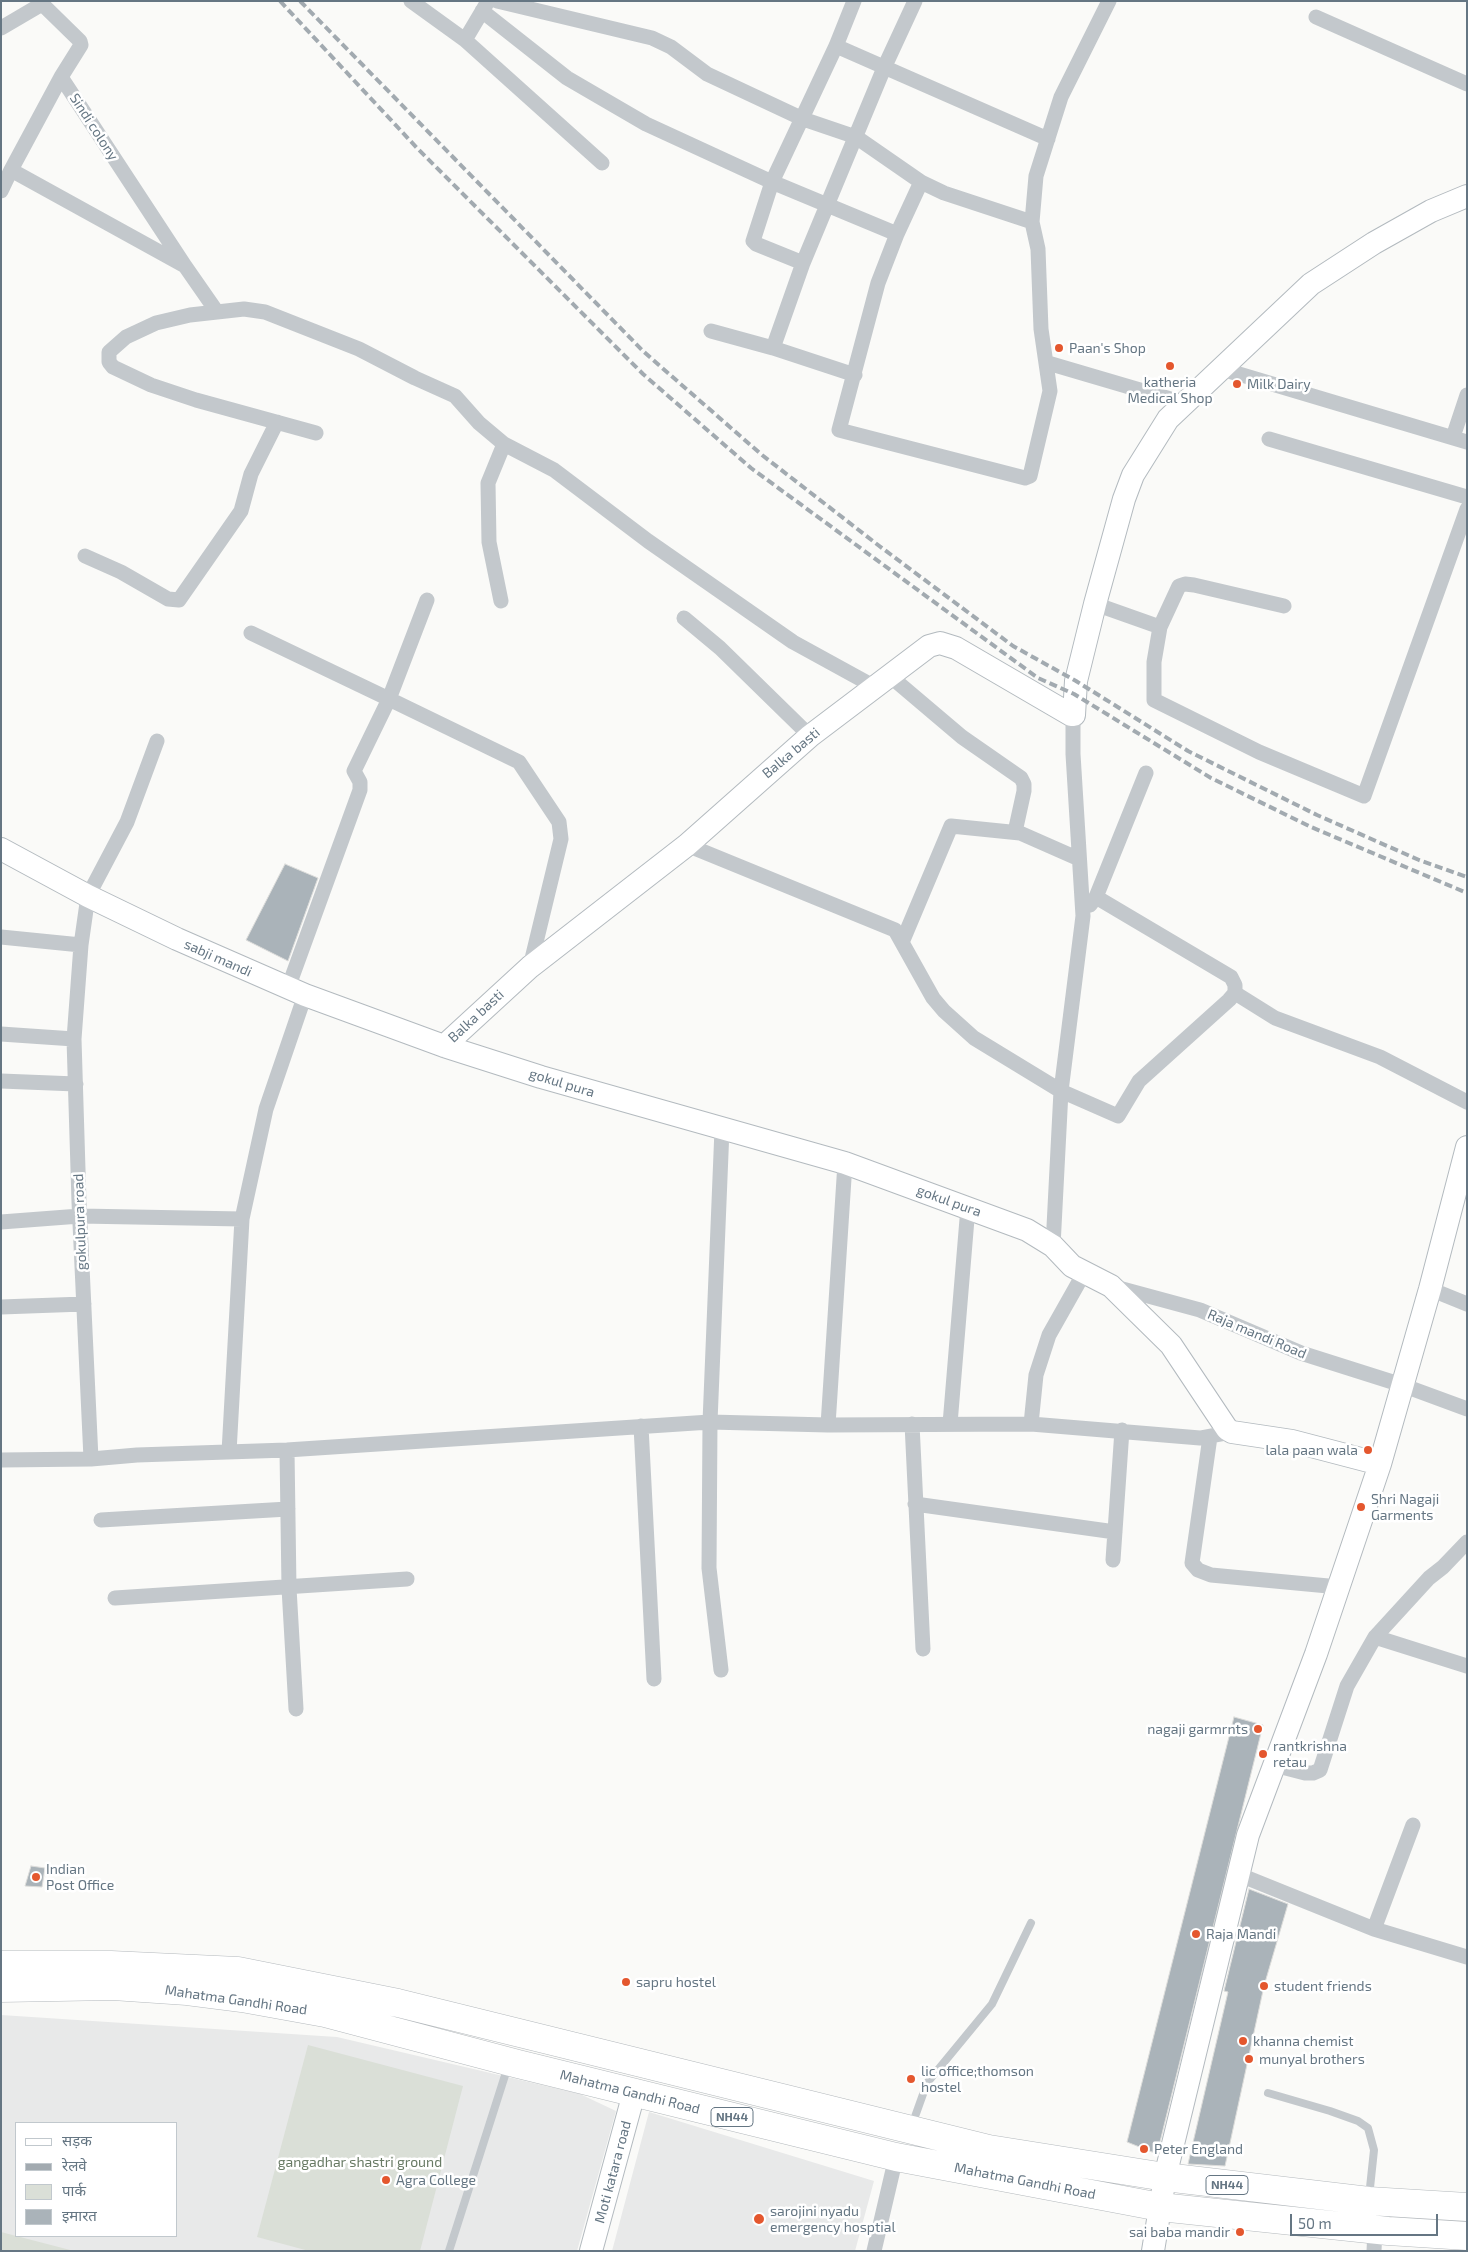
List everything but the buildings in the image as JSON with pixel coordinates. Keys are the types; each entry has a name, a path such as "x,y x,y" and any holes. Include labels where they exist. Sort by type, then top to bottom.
{"highway":[{"name":"Mahatma Gandhi Road","path":"1,1965 111,1965 238,1971 398,2003 856,2118 910,2129 989,2149 1165,2177 1369,2201 1467,2207"},
{"name":"Mahatma Gandhi Road","path":"1,1988 113,1986 187,1990 233,1997 325,2013 634,2093 896,2157 1160,2207 1374,2240 1467,2236"}],"street":[{"path":"411,1 456,34 602,163"},
{"path":"497,1 652,38 670,46 707,74 802,119 856,137 921,182 944,194 1032,222"},
{"path":"803,263 753,242 772,182 836,46 854,1"},
{"path":"773,348 803,263 884,68 915,1"},
{"path":"921,182 897,234 878,283 839,430 1025,478 1030,476 1050,391 1048,363 1041,329 1038,248 1032,222 1036,176 1061,97 1108,1"},
{"path":"1,28 40,3 80,41 81,45 61,78"},
{"path":"456,34 485,6 567,78 646,124 772,182 897,234"},
{"path":"1316,17 1467,84"},
{"path":"836,46 1048,138"},
{"name":"Sindi colony","path":"1,191 61,78 216,312"},
{"name":"Sindi colony","path":"11,170 194,278"},
{"path":"1053,1246 1061,1091 1083,916 1072,716 1074,712 1076,681 1094,604 1112,539 1133,476 1168,419 1311,284 1374,242 1431,211 1467,196"},
{"path":"316,433 196,400 151,385 120,372 109,362 109,352 143,328 190,316 244,309 265,312 359,349 415,378 456,396 479,423 504,444 554,470 648,541 793,642 882,682 1021,778 1024,784 1024,791 1015,832"},
{"path":"711,331 773,348 855,375"},
{"path":"1048,363 1184,404"},
{"path":"1222,369 1460,439 1467,395"},
{"path":"85,556 114,568 168,599 179,600 241,511 251,474 277,422"},
{"path":"1270,439 1467,497"},
{"path":"501,601 490,542 488,483 504,444"},
{"path":"1284,606 1184,584 1179,586 1160,627 1154,662 1154,700 1259,752 1364,796 1467,509"},
{"path":"229,1452 242,1219 266,1109 296,992 360,790 360,782 354,771 389,699 427,600"},
{"path":"1094,604 1160,627"},
{"path":"684,618 728,656 810,736"},
{"path":"251,633 519,762 559,822 561,839 530,967"},
{"name":"Balka basti","path":"444,1046 530,967 687,845 810,736 929,646 935,643 948,645 1072,716"},
{"name":"gokulpura road","path":"91,1459 74,1039 81,945 88,896 126,822 157,741"},
{"path":"1083,916 1096,897 1146,773"},
{"path":"903,940 951,826 1015,832 1079,859"},
{"path":"687,845 891,927 903,940 933,998 944,1011 974,1038 1061,1091 1118,1116 1139,1081 1235,993 1235,985 1231,977 1096,897"},
{"name":"sabji mandi","path":"1,849 88,896 177,939 296,992 444,1046"},
{"path":"1,938 81,945"},
{"path":"1235,993 1275,1018 1380,1057 1467,1102"},
{"path":"1,1034 74,1039"},
{"name":"gokul pura","path":"444,1046 540,1077 845,1163 1027,1230 1053,1246 1064,1258 1084,1273 1111,1286 1171,1345 1227,1429 1221,1434"},
{"path":"1,1081 76,1084"},
{"path":"721,1670 709,1568 710,1422 722,1129"},
{"path":"1153,2251 1165,2177 1240,1875 1248,1835 1338,1587 1380,1464 1430,1289 1467,1147"},
{"path":"828,1425 845,1163"},
{"path":"950,1424 968,1207"},
{"path":"1,1222 80,1216 242,1219"},
{"path":"1031,1424 1036,1375 1050,1336 1084,1273"},
{"name":"Raja mandi Road","path":"1111,1286 1200,1310 1301,1353 1402,1385 1467,1409"},
{"path":"1430,1289 1467,1304"},
{"path":"1,1307 84,1304"},
{"path":"1,1460 91,1459 137,1455 287,1450 710,1422 828,1425 1031,1424 1122,1430 1184,1437 1221,1434 1292,1441 1380,1464"},
{"path":"912,1424 923,1649"},
{"path":"641,1426 654,1679"},
{"path":"1113,1560 1122,1430"},
{"path":"1221,1434 1192,1563 1198,1570 1212,1574 1338,1587"},
{"path":"287,1450 289,1588 296,1710"},
{"path":"915,1504 1115,1532"},
{"path":"101,1520 288,1509"},
{"path":"1274,1765 1313,1774 1320,1770 1347,1686 1375,1637 1429,1578 1467,1542"},
{"path":"115,1598 407,1579"},
{"path":"1375,1637 1467,1666"},
{"path":"1374,1928 1413,1826"},
{"path":"1240,1875 1374,1928 1467,1957"},
{"name":"Moti katara road","path":"591,2251 634,2093"},
{"path":"874,2251 896,2157"}],"lane":[{"path":"910,2129 927,2083 992,2004 1031,1923"},
{"path":"449,2251 509,2061"},
{"path":"1268,2093 1358,2121 1368,2128 1374,2150 1369,2201"}],"shaded area":[{"name":"Agra College","path":"1,2015 337,2037 580,2094 616,2111 577,2251 1,2251"},
{"path":"649,2112 874,2181 855,2251 612,2251"}],"green space":[{"name":"gangadhar shastri ground","path":"308,2045 463,2086 420,2251 309,2251 257,2237"},
{"path":"1,2232 74,2251 1,2251"}],"railway":[{"path":"280,1 417,148 643,374 751,468 1038,678 1074,694 1211,778 1311,827 1467,893"},
{"path":"300,1 644,352 762,455 878,545 1013,646 1076,681 1188,751 1317,815 1419,860 1467,877"}],"place":[{"name":"Paan's Shop","path":"1059,348"},
{"name":"katheria Medical Shop","path":"1170,366"},
{"name":"Milk Dairy","path":"1237,384"},
{"name":"lala paan wala","path":"1368,1450"},
{"name":"Shri Nagaji Garments","path":"1361,1507"},
{"name":"nagaji garmrnts","path":"1258,1729"},
{"name":"rantkrishna retau","path":"1263,1754"},
{"name":"Indian Post Office","path":"36,1877"},
{"name":"Raja Mandi","path":"1196,1934"},
{"name":"sapru hostel","path":"626,1982"},
{"name":"student friends","path":"1264,1986"},
{"name":"khanna chemist","path":"1243,2041"},
{"name":"munyal brothers","path":"1249,2059"},
{"name":"lic office;thomson hostel","path":"911,2079"},
{"name":"Peter England","path":"1144,2149"},
{"name":"Agra College","path":"386,2180"},
{"name":"sarojini nyadu emergency hosptial","path":"759,2219"},
{"name":"sai baba mandir","path":"1240,2232"}]}
